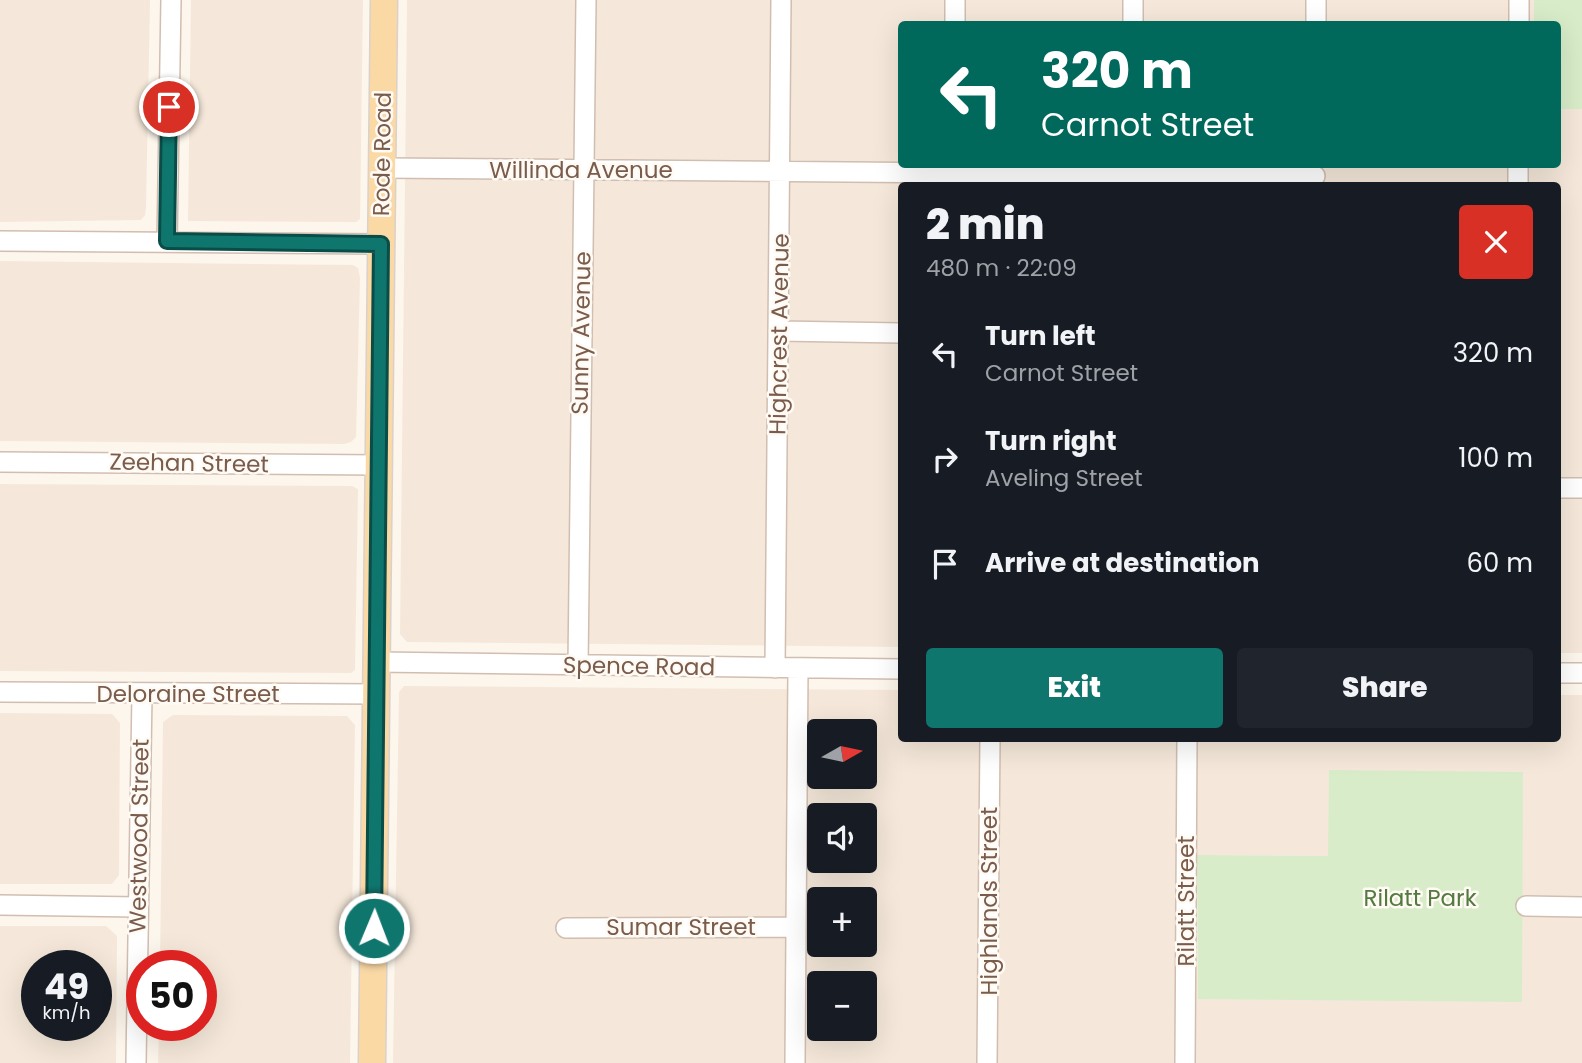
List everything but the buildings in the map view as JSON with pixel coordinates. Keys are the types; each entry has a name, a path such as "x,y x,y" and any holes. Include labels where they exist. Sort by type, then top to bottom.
{"main road":[{"name":"Rode Road","path":"372,1063 384,0"}],"street":[{"path":"167,241 171,0"},
{"name":"Sunny Avenue","path":"578,666 586,0"},
{"name":"Highcrest Avenue","path":"775,668 781,0"},
{"path":"955,0 955,21"},
{"path":"1133,0 1133,21"},
{"path":"1316,0 1316,21"},
{"path":"1519,0 1519,21"},
{"name":"Willinda Avenue","path":"382,169 780,172 1132,170 1315,175"},
{"path":"0,241 381,244"},
{"path":"779,331 898,333"},
{"name":"Zeehan Street","path":"0,462 379,465"},
{"path":"1561,488 1582,488"},
{"name":"Spence Road","path":"377,662 898,669"},
{"path":"795,1063 798,668"},
{"path":"1561,673 1582,673"},
{"name":"Deloraine Street","path":"0,692 377,694"},
{"name":"Westwood Street","path":"136,1063 142,694"},
{"name":"Highlands Street","path":"987,1063 990,742"},
{"name":"Rilatt Street","path":"1185,1063 1187,742"},
{"path":"0,905 138,906"},
{"path":"1526,906 1582,907"},
{"name":"Sumar Street","path":"566,928 796,927"}],"shaded area":[{"path":"0,0 150,0 146,208 141,220 0,222"},
{"path":"191,0 363,0 360,219 356,222 188,221"},
{"path":"407,0 1534,0 1534,21 898,21 898,168 1561,168 1561,109 1582,109 1582,653 1561,653 1561,182 898,182 898,647 407,642 400,634"},
{"path":"0,261 353,265 358,268 360,278 356,437 344,444 0,441"},
{"path":"0,484 352,486 358,489 355,670 351,673 0,671"},
{"path":"404,686 898,690 898,742 1561,742 1561,695 1582,695 1582,1063 393,1063 399,692","holes":["1197,855 1328,856 1198,999"]},
{"path":"0,713 112,714 120,723 119,875 112,884 0,884"},
{"path":"173,715 347,716 355,725 350,1063 158,1063 159,1041 217,1041 217,950 160,950 163,722"},
{"path":"0,926 106,926 117,936 116,1063 0,1063"}],"green space":[{"path":"1534,0 1582,0 1582,109 1561,109 1561,21 1534,21"},
{"name":"Rilatt Park","path":"1329,770 1523,772 1522,1002 1198,999 1197,855 1328,856"}],"route":[{"path":"169,107 167,241 381,244 374,928"}]}
